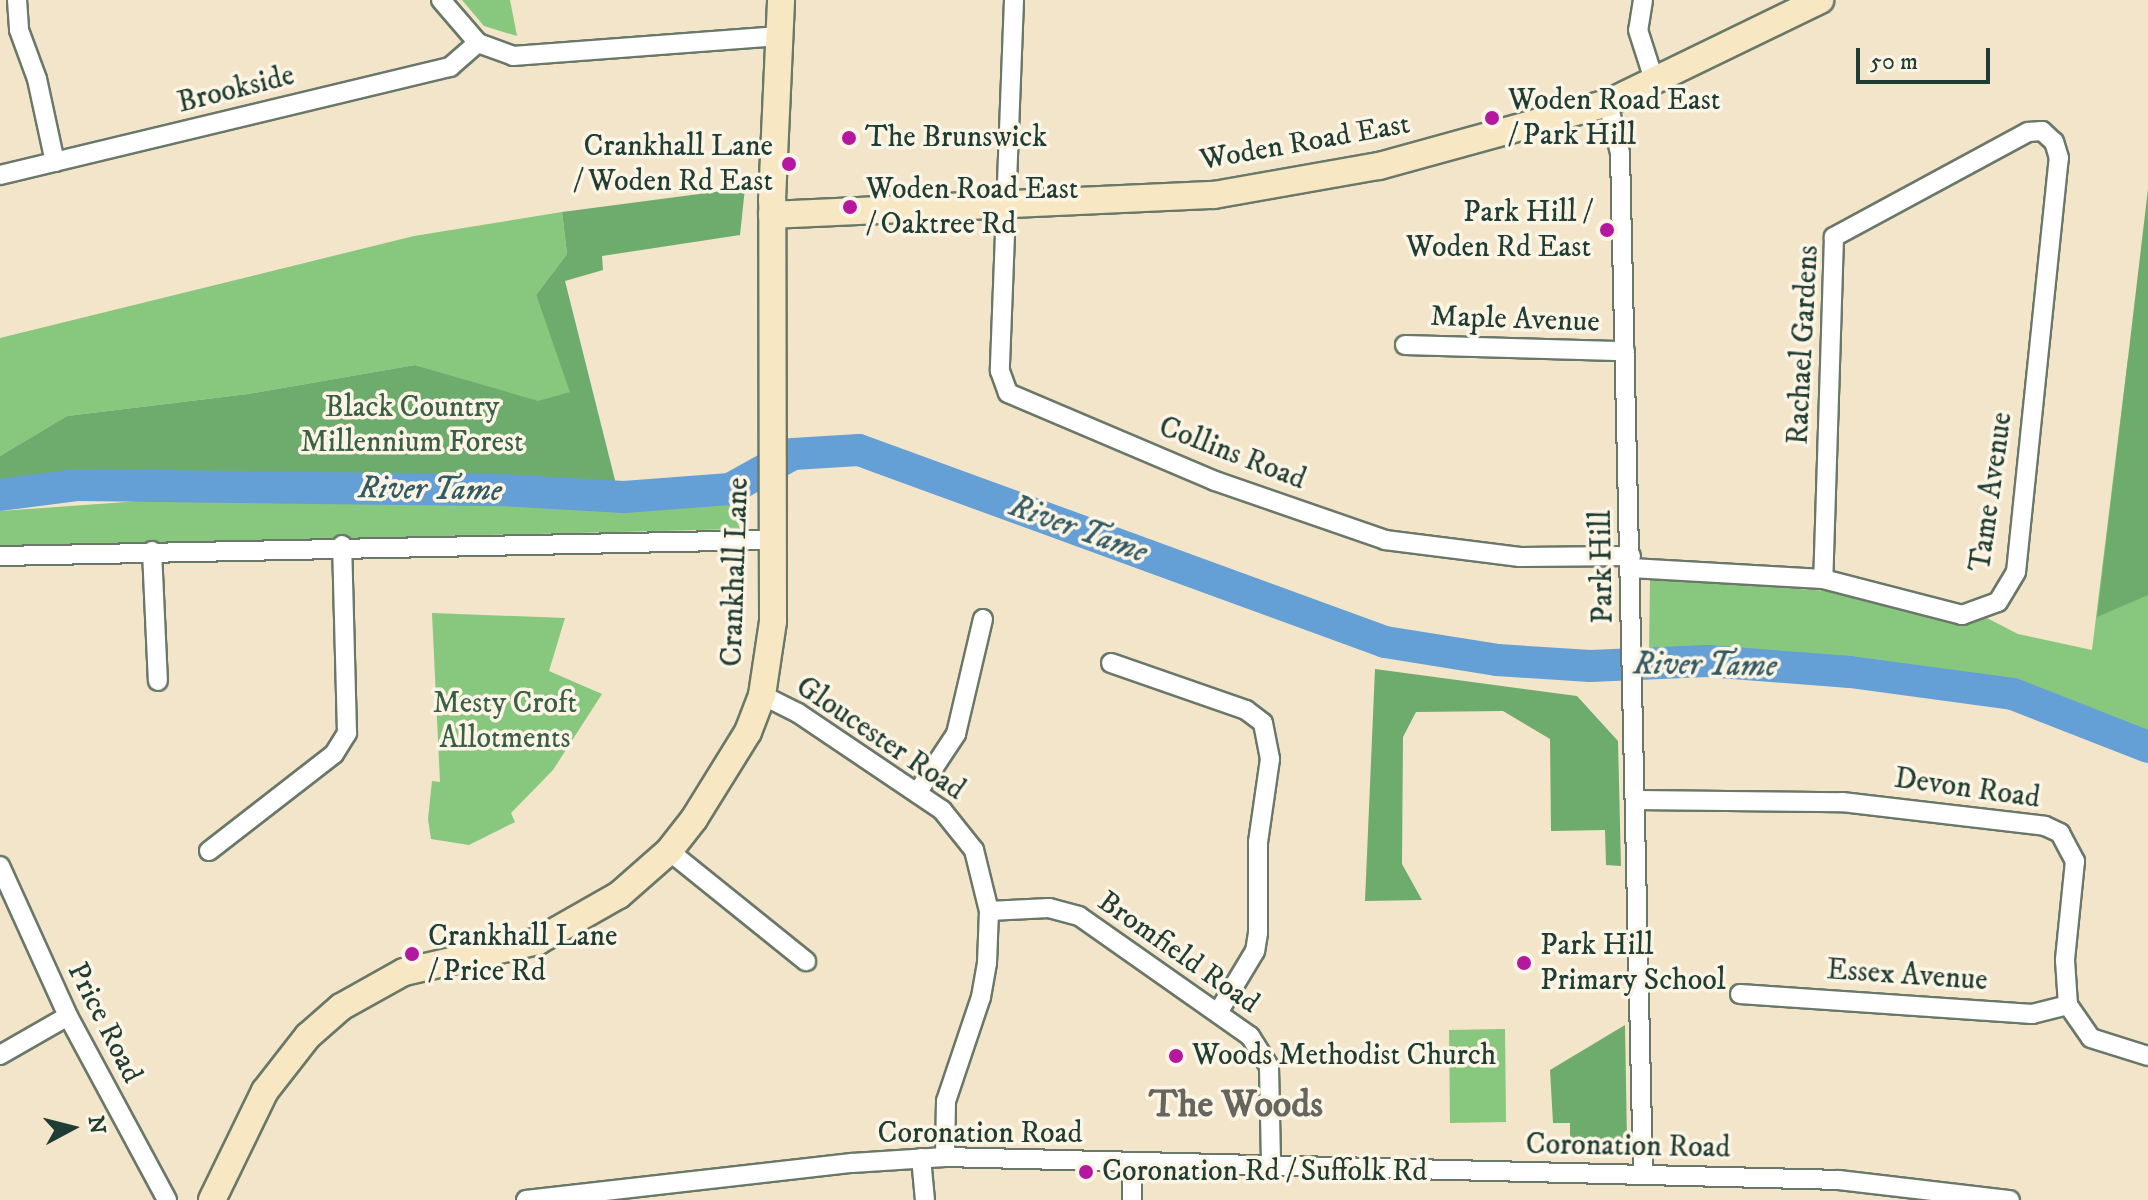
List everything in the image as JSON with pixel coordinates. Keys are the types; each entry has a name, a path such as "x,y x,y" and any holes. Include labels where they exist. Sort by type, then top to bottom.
{"street":[{"path":"17,0 19,30 37,79 55,162"},
{"path":"441,0 478,43 500,54 550,56 779,36"},
{"name":"Crankhall Lane","path":"212,1200 280,1065 341,1007 404,972 521,946 565,929 619,895 669,851 717,788 762,695 773,621 772,215 781,0"},
{"name":"Collins Road","path":"1014,0 1000,371 1008,393 1215,481 1385,540 1520,557 1631,562"},
{"path":"1643,0 1638,30 1655,83"},
{"name":"Woden Road East","path":"772,215 1007,207 1214,195 1379,166 1608,103 1655,83 1820,0"},
{"name":"Brookside","path":"0,175 450,67 478,43"},
{"name":"Park Hill","path":"1608,103 1620,153 1643,1175"},
{"name":"Tame Avenue","path":"1631,562 1823,579 1962,615 1985,610 2008,588 2016,572 2059,158 2054,142 2042,131 2028,132"},
{"name":"Rachael Gardens","path":"1823,579 1834,237 2028,132"},
{"name":"Maple Avenue","path":"1405,345 1625,351"},
{"path":"0,556 342,545 772,540"},
{"path":"209,851 334,754 347,733 342,545"},
{"path":"152,551 158,681"},
{"path":"917,793 956,734 983,619"},
{"path":"1111,663 1246,710 1263,723 1270,759 1258,842 1258,933 1255,951 1219,1011"},
{"name":"Gloucester Road","path":"762,695 798,713 917,793 966,834 981,870 989,911 981,997 946,1101 945,1157"},
{"name":"Devon Road","path":"1636,800 1842,802 2045,826 2060,833 2075,861 2065,960 2068,1005"},
{"path":"669,851 806,961"},
{"name":"Price Road","path":"0,866 68,1016 167,1200"},
{"name":"Bromfield Road","path":"989,911 1049,908 1079,916 1219,1011 1250,1036 1269,1067 1271,1166"},
{"name":"Essex Avenue","path":"1740,994 2032,1014 2068,1005"},
{"path":"2068,1005 2091,1038 2148,1056"},
{"path":"0,1055 68,1016"},
{"name":"Coronation Road","path":"526,1200 945,1157 1875,1182 2010,1200"},
{"path":"921,1158 925,1200"},
{"path":"1132,1163 1132,1200"}],"green space":[{"path":"462,0 510,0 517,36 484,26"},
{"name":"Black Country Millennium Forest","path":"745,188 740,235 602,256 603,270 565,281 617,488 120,476 0,491 0,456 67,416 248,394 415,365 538,401 570,392 536,295 567,254 562,212"},
{"path":"2148,189 2148,595 2097,617 2128,358"},
{"path":"562,212 567,254 536,295 571,392 538,402 415,365 248,394 67,416 0,456 0,338 414,236"},
{"path":"2148,351 2148,739 2052,702 1901,671 1690,651 1649,654 1650,579 1829,591 1938,619 1987,618 2018,634 2092,650 2128,358 2146,358"},
{"path":"169,499 576,507 731,501 740,529 0,547 0,511"},
{"name":"Mesty Croft Allotments","path":"432,613 565,618 549,671 602,694 553,770 511,813 515,822 469,845 431,839 428,819 432,781 440,782"},
{"path":"1375,669 1577,696 1618,741 1621,866 1606,865 1605,830 1551,831 1550,739 1503,711 1416,712 1403,737 1402,864 1422,900 1365,901"},
{"path":"1625,1025 1627,1142 1618,1147 1570,1148 1570,1123 1553,1123 1550,1070"},
{"path":"1505,1029 1506,1122 1450,1123 1449,1030"}],"waterway":[{"name":"River Tame","path":"0,495 78,485 501,490 624,497 730,489 793,454 859,450 1385,642 1497,660 1590,666 1707,661 1850,672 2013,694 2148,747"}],"place":[{"name":"Woden Road East / Park Hill","path":"1492,118"},
{"name":"The Brunswick","path":"849,138"},
{"name":"Crankhall Lane / Woden Rd East","path":"789,164"},
{"name":"Woden Road East / Oaktree Rd","path":"850,207"},
{"name":"Park Hill / Woden Rd East","path":"1607,230"},
{"name":"Crankhall Lane / Price Rd","path":"412,954"},
{"name":"Park Hill Primary School","path":"1524,963"},
{"name":"Woods Methodist Church","path":"1176,1056"},
{"name":"Coronation Rd / Suffolk Rd","path":"1086,1172"}],"district":[{"name":"The Woods","path":"1236,1106"}]}
